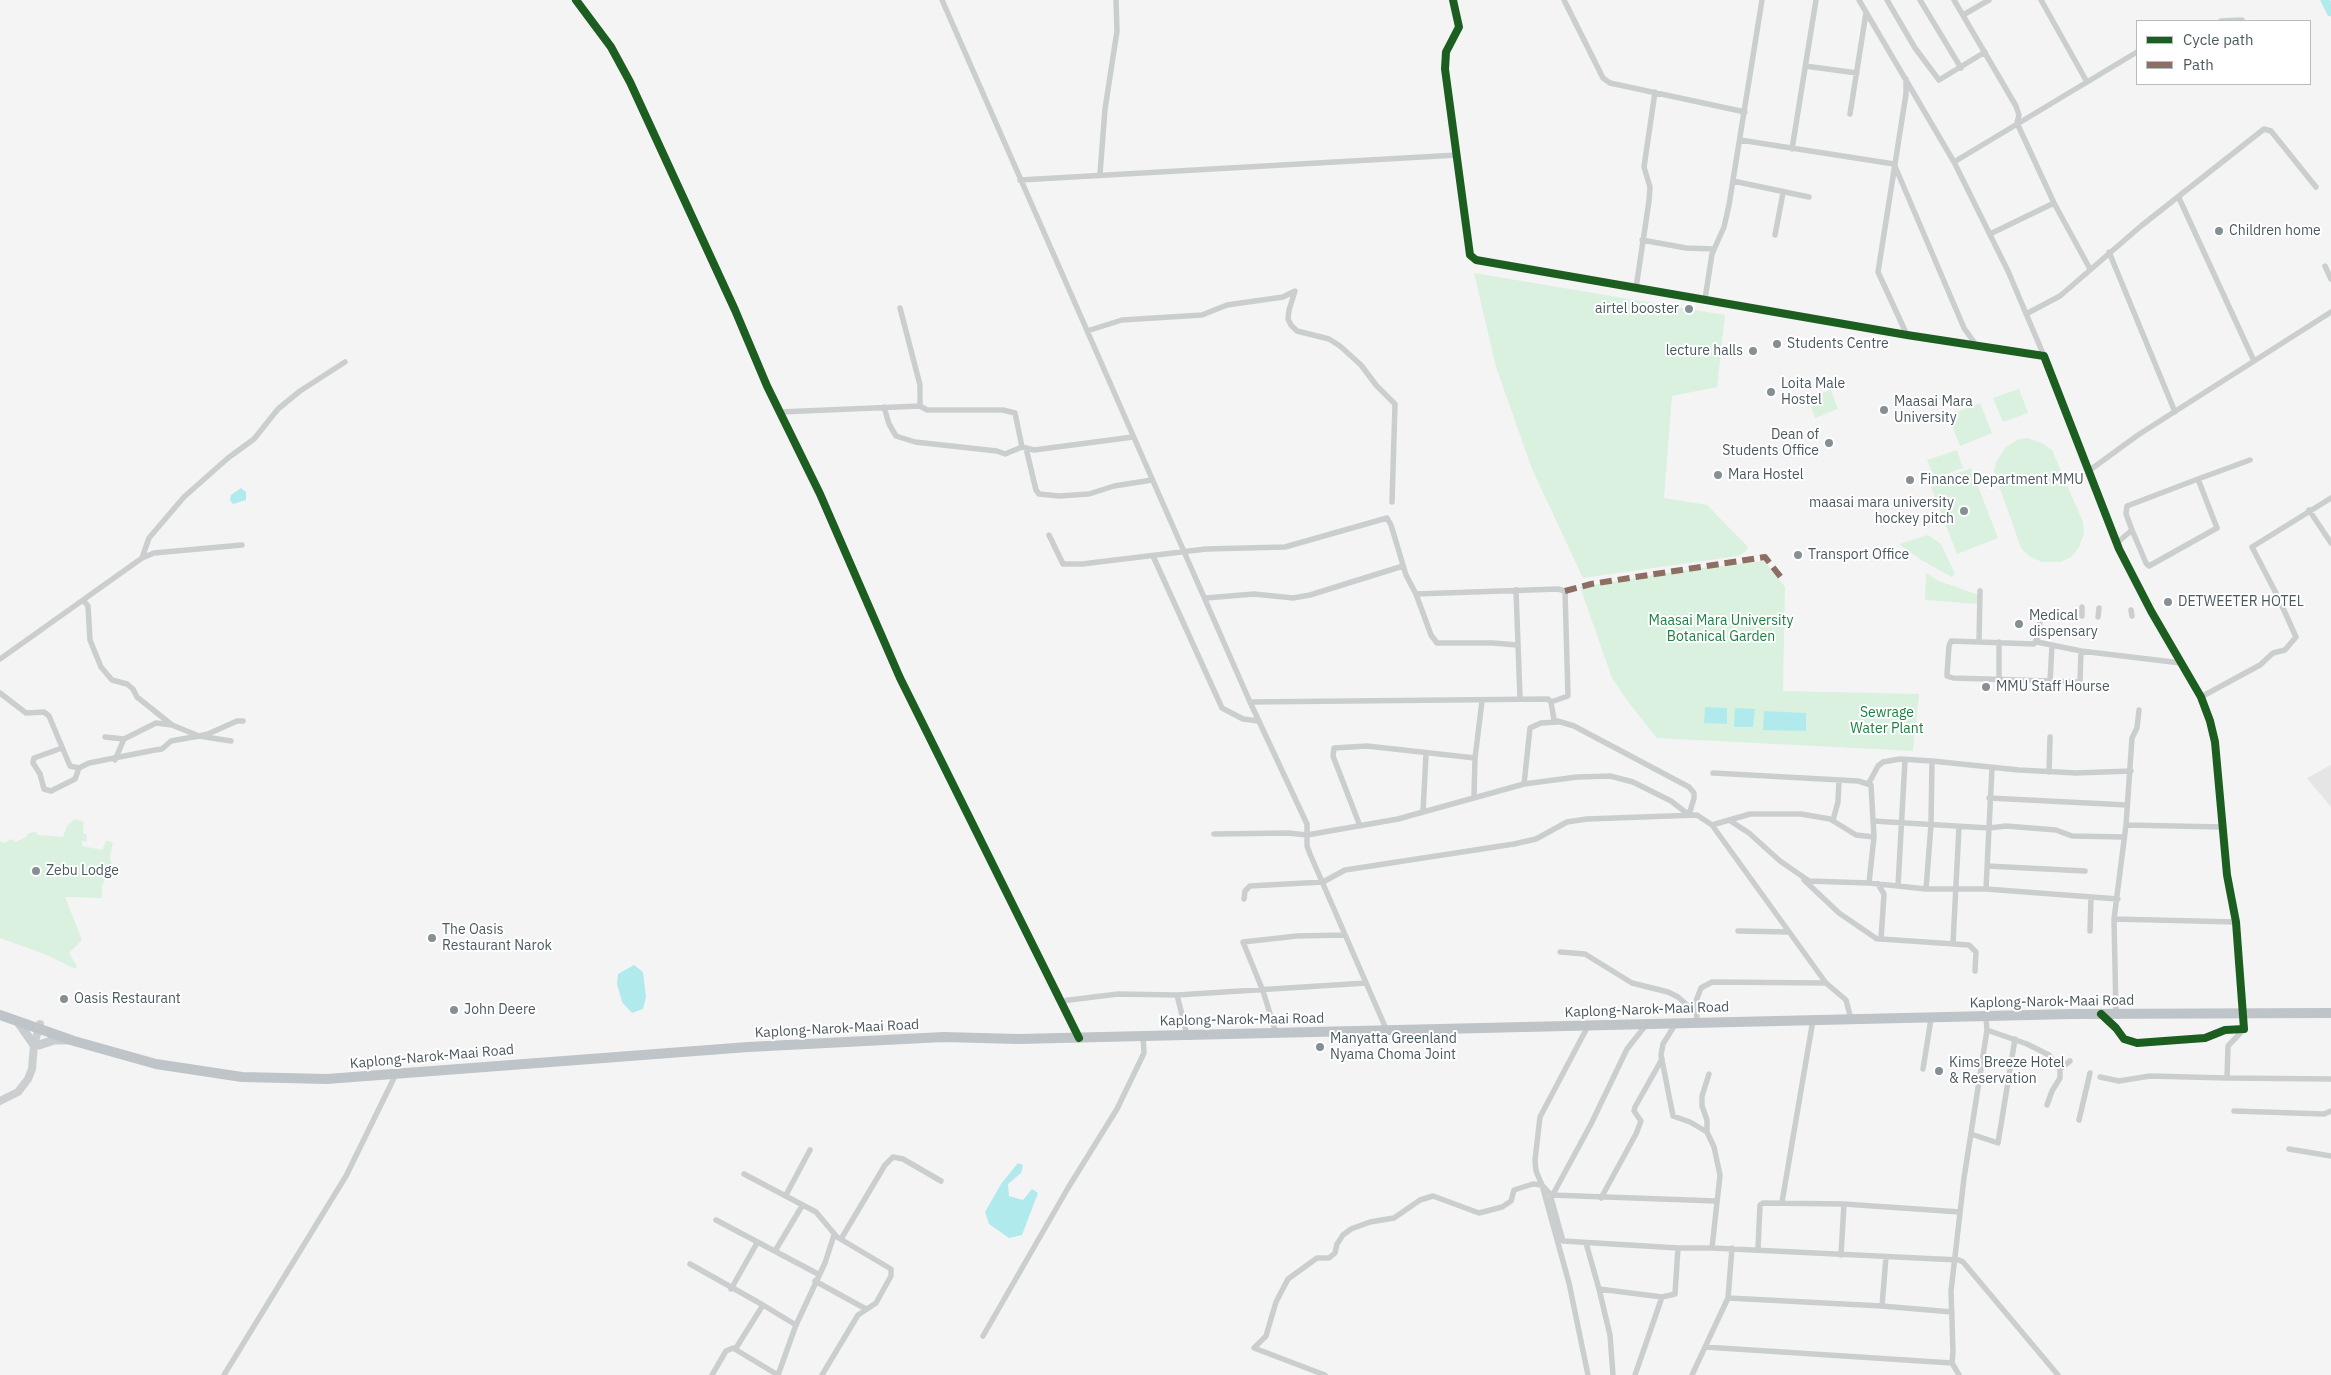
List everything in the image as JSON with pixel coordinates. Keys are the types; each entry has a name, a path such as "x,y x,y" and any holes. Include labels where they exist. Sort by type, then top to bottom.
{"highway":[{"name":"Kaplong-Narok-Maai Road","path":"0,1010 74,1041 156,1064 224,1075 266,1079 327,1079 748,1047 944,1037 1079,1038 1646,1025 1813,1019 1930,1019 2101,1014 2331,1013"},
{"name":"Kaplong-Narok-Maai Road","path":"0,1014 18,1022 144,1056 156,1064"}],"main road":[{"path":"18,1022 36,1048 54,1040 74,1041"}],"street":[{"path":"576,0 611,47 630,82 780,412 820,494 900,678 1079,1038"},
{"path":"942,0 1183,551 1206,598 1258,720 1307,824 1310,854 1387,1030"},
{"path":"1100,174 1105,108 1117,31 1116,0"},
{"path":"1453,0 1459,28 1446,52 1445,69 1471,256 1482,261 1636,288 1907,335 2044,356"},
{"path":"1564,0 1603,78 1610,82 1745,112"},
{"path":"1705,299 1714,249 1724,227 1733,181 1762,0"},
{"path":"1792,149 1816,0"},
{"path":"1868,0 1860,2 1954,162 2008,271 2090,470 2116,543 2201,697 2210,721 2215,742 2227,875 2236,922 2244,1029"},
{"path":"1887,0 1935,77 1939,80 1985,52"},
{"path":"1920,0 1961,68"},
{"path":"1954,0 2018,111 2017,123 2054,203 2090,269"},
{"path":"1963,15 1988,0"},
{"path":"2041,0 2087,82"},
{"path":"1850,114 1866,13"},
{"path":"1954,162 2136,53"},
{"path":"1805,66 1857,74"},
{"path":"1906,78 1906,94 1878,272 1907,335"},
{"path":"1636,288 1650,187 1644,167 1655,92"},
{"path":"2026,314 2060,296 2110,252 2266,128 2289,151 2316,187"},
{"path":"1740,140 1894,164"},
{"path":"1020,180 1457,155"},
{"path":"1894,164 1964,328 1976,345"},
{"path":"1733,181 1809,197"},
{"path":"1775,236 1783,193"},
{"path":"2179,198 2254,361"},
{"path":"1990,234 2054,203"},
{"path":"1642,240 1686,248 1714,249"},
{"path":"2110,252 2174,412"},
{"path":"2325,266 2331,279"},
{"path":"1087,332 1122,320 1202,314 1227,305 1278,298 1295,291 1289,310 1288,319 1291,325 1297,331 1329,339 1340,346 1361,365 1376,385 1395,404 1392,502"},
{"path":"900,308 920,385 920,406"},
{"path":"2090,470 2174,412 2331,312"},
{"path":"142,558 150,538 184,497 228,458 254,439 278,409 300,391 345,362"},
{"path":"780,412 920,406 927,410 1003,410 1016,413 1024,448 1036,490 1039,494 1059,496 1089,494 1114,486 1152,480"},
{"path":"884,407 889,424 896,436 915,442 967,447 1005,454 1024,448 1034,450 1059,448 1133,437"},
{"path":"2198,479 2217,528 2149,566 2142,555 2126,514 2127,506 2198,479 2250,460"},
{"path":"2201,697 2260,665 2273,653 2284,650 2296,637 2252,547 2331,498"},
{"path":"2310,510 2331,543"},
{"path":"1049,534 1063,564 1154,556 1183,551 1284,547 1387,518 1431,635 1436,642 1493,643 1517,646"},
{"path":"2116,543 2132,530"},
{"path":"0,659 142,558 154,552 242,546"},
{"path":"1154,556 1222,708 1243,719 1258,720"},
{"path":"1206,598 1254,594 1293,598 1310,595 1404,566"},
{"path":"1416,594 1558,589 1565,591 1568,696 1551,702"},
{"path":"1516,590 1520,698"},
{"path":"1979,641 1980,591"},
{"path":"84,600 88,606 90,640 101,667 112,680 127,684 137,696 172,725"},
{"path":"2082,607 2082,616"},
{"path":"2098,617 2099,608"},
{"path":"2037,642 2041,614"},
{"path":"2082,651 2081,682 1947,676 1949,643 1958,640 2034,644 2037,642 2082,651 2181,663"},
{"path":"1999,642 1999,679"},
{"path":"2050,681 2052,646"},
{"path":"0,693 26,713 44,712 49,716 70,766 79,768 89,764 115,760 162,748 171,741 208,734 243,721"},
{"path":"1250,702 1482,701 1520,698 1548,699 1551,702"},
{"path":"1474,797 1475,758 1482,701"},
{"path":"1551,702 1551,711 1557,722"},
{"path":"2116,1014 2114,919 2126,825 2132,738 2137,728 2139,710"},
{"path":"1524,784 1530,728 1541,723 1557,722 1574,726 1689,787 1694,793 1689,815"},
{"path":"105,737 124,739 156,723 172,725 199,736 231,741"},
{"path":"2049,772 2050,737"},
{"path":"115,760 124,739"},
{"path":"1360,826 1333,756 1334,748 1367,746 1475,758"},
{"path":"62,748 34,758 32,763 40,774 44,789 51,791 76,779 79,768"},
{"path":"1422,812 1426,754"},
{"path":"1869,784 1878,766 1883,762 1905,760 2049,772 2131,772"},
{"path":"1898,886 1905,760"},
{"path":"1926,889 1931,825 1932,761"},
{"path":"1986,889 1992,768"},
{"path":"1713,773 1839,780 1869,784 1872,787 1874,837 1869,883"},
{"path":"1214,834 1288,833 1307,835 1360,826 1422,812 1524,784 1577,777 1619,778 1672,801 1689,815"},
{"path":"1833,820 1838,802 1839,780"},
{"path":"1990,798 2127,805"},
{"path":"1712,826 1750,814 1781,813 1815,816 1833,820 1856,836 1874,837"},
{"path":"1244,899 1245,891 1250,886 1322,882 1345,870 1514,844 1536,839 1566,822 1587,819 1697,815 1712,826 1826,983 1846,1000 1851,1019"},
{"path":"1729,820 1749,833 1803,878 1839,912 1877,939 1953,943 1974,948 1975,971"},
{"path":"1873,822 1988,828 2006,826 2056,830 2072,836 2124,837"},
{"path":"2126,825 2223,827"},
{"path":"1953,943 1959,827"},
{"path":"1987,866 2085,871"},
{"path":"1803,878 1809,881 1869,883 1926,889 1986,889 2118,899"},
{"path":"1878,884 1884,894 1881,939"},
{"path":"2090,930 2091,897"},
{"path":"2114,919 2236,922"},
{"path":"1738,931 1789,932"},
{"path":"1276,1033 1263,991 1243,942 1298,936 1344,935"},
{"path":"1560,952 1585,954 1632,983 1668,992 1678,997 1688,1006 1695,1006"},
{"path":"1697,1022 1695,1006 1701,988 1712,982 1826,983"},
{"path":"1061,1001 1118,994 1177,995 1366,983"},
{"path":"1177,995 1187,1035"},
{"path":"2101,1014 2116,1028 2124,1039 2137,1043 2205,1038 2225,1030 2244,1029"},
{"path":"1959,1375 1952,1363 1954,1259 1987,1030 1986,1018"},
{"path":"1782,1202 1813,1019"},
{"path":"1924,1069 1930,1019"},
{"path":"1676,1023 1663,1044 1662,1059 1673,1116 1690,1122 1707,1132"},
{"path":"1551,1195 1591,1124 1627,1049 1646,1025"},
{"path":"1588,1026 1540,1117 1535,1160 1536,1171 1542,1185 1569,1283 1588,1375"},
{"path":"0,1101 11,1096 23,1086 32,1069 42,1027"},
{"path":"2227,1078 2228,1046 2244,1029"},
{"path":"1987,1030 2016,1040 2049,1055 2060,1069 2060,1078 2052,1091 2047,1105"},
{"path":"983,1336 1068,1188 1117,1109 1144,1053 1143,1036"},
{"path":"1971,1134 1998,1143 2016,1040"},
{"path":"1601,1198 1636,1134 1641,1122 1634,1111 1662,1059"},
{"path":"2060,1069 2070,1061"},
{"path":"2079,1120 2090,1073"},
{"path":"224,1375 346,1176 396,1074"},
{"path":"1709,1074 1702,1096 1702,1106 1707,1120 1707,1132 1714,1148 1720,1175 1712,1248"},
{"path":"2100,1077 2119,1081 2150,1076 2331,1079"},
{"path":"2234,1111 2324,1114 2331,1111"},
{"path":"2288,1149 2331,1156"},
{"path":"786,1195 810,1150"},
{"path":"841,1239 885,1165 893,1157 903,1159 942,1181"},
{"path":"744,1174 786,1195 823,1219 834,1235 892,1269 891,1276 876,1303 858,1315 847,1330 822,1375"},
{"path":"1542,1185 1551,1195 1563,1241 1678,1248 1758,1249 1841,1255 1954,1259 1963,1262 2058,1375"},
{"path":"1325,1375 1254,1348 1266,1336 1276,1302 1288,1279 1317,1258 1329,1258 1335,1253 1337,1244 1343,1235 1351,1230 1370,1222 1394,1218 1420,1200 1433,1196 1479,1213 1502,1207 1511,1201 1514,1190 1520,1187 1542,1185"},
{"path":"1551,1195 1716,1201"},
{"path":"1758,1249 1761,1204 1782,1202 1844,1204 1960,1212"},
{"path":"1841,1255 1844,1204"},
{"path":"776,1251 802,1206"},
{"path":"716,1220 818,1274"},
{"path":"712,1375 726,1351 730,1348 736,1348 778,1375 781,1360 825,1262 834,1235"},
{"path":"731,1289 757,1243"},
{"path":"1586,1243 1610,1335 1613,1375"},
{"path":"1599,1289 1662,1297 1671,1296 1676,1291 1678,1248"},
{"path":"1692,1375 1728,1298 1732,1248"},
{"path":"1882,1306 1886,1256"},
{"path":"690,1264 796,1325"},
{"path":"815,1281 866,1309"},
{"path":"1635,1375 1662,1297"},
{"path":"1728,1298 1882,1306 1952,1312"},
{"path":"736,1348 763,1305"},
{"path":"1705,1347 1952,1363"}],"shaded area":[{"path":"2331,765 2331,807 2307,778"}],"green space":[{"path":"1474,273 1725,315 1717,387 1672,396 1664,498 1707,505 1748,547 1745,552 1738,556 1583,578 1532,469 1496,367"},
{"path":"2019,389 2028,413 2003,422 1993,398"},
{"path":"1831,390 1838,409 1815,418 1808,398"},
{"path":"1980,403 1992,433 1960,446 1948,415"},
{"path":"2027,438 2042,443 2052,450 2083,522 2084,534 2079,547 2071,557 2061,562 2042,562 2029,556 2021,548 1994,471 1996,462 2006,447 2019,439"},
{"path":"1957,450 1963,468 1934,478 1927,460"},
{"name":"maasai mara university hockey pitch","path":"1971,468 1998,538 1957,554 1930,484"},
{"path":"1928,535 1941,544 1955,574 1952,577 1921,560 1899,544"},
{"name":"Maasai Mara University Botanical Garden","path":"1764,561 1785,587 1783,691 1919,694 1913,751 1657,738 1629,703 1612,678 1580,587 1685,570"},
{"path":"1926,573 1939,581 1979,595 1978,604 1925,600"},
{"path":"75,819 84,822 83,833 87,835 86,842 82,841 82,846 102,850 106,841 113,842 110,857 112,865 102,886 102,898 65,897 82,940 69,953 77,966 75,969 47,955 0,938 0,841 5,843 10,839 16,842 26,837 29,833 35,832 38,835 63,837 67,826"}],"water":[{"path":"241,488 246,492 246,500 233,504 230,500 231,495"},
{"path":"1705,707 1727,708 1727,724 1704,723"},
{"path":"1735,708 1755,709 1753,727 1734,727"},
{"path":"1764,711 1806,713 1806,731 1763,730"},
{"path":"634,965 643,972 646,997 643,1009 632,1013 622,1002 617,984 618,974"},
{"path":"1018,1163 1023,1165 1021,1173 1008,1184 1009,1196 1023,1200 1032,1189 1038,1193 1022,1235 1009,1238 989,1224 985,1212 1001,1184"}],"waterway":[{"path":"2325,0 2331,12"}],"marked path":[{"path":"1565,591 1591,584 1765,557 1783,580"}],"cycle path":[{"path":"576,0 611,47 630,82 735,310 767,386 820,494 900,678 1079,1038"},
{"path":"1453,0 1459,27 1446,52 1445,69 1470,255 1476,260 1907,335 2044,356 2119,549 2151,611 2201,697 2210,721 2215,742 2227,875 2236,922 2244,1029 2225,1030 2205,1038 2137,1043 2124,1039 2116,1028 2101,1014"}],"place":[{"name":"Children home","path":"2219,231"},
{"name":"airtel booster","path":"1689,309"},
{"name":"Students Centre","path":"1777,344"},
{"name":"lecture halls","path":"1753,351"},
{"name":"Loita Male Hostel","path":"1771,392"},
{"name":"Maasai Mara University","path":"1884,410"},
{"name":"Dean of Students Office","path":"1829,443"},
{"name":"Mara Hostel","path":"1718,475"},
{"name":"Finance Department MMU","path":"1910,480"},
{"name":"maasai mara university hockey pitch","path":"1964,511"},
{"name":"Transport Office","path":"1798,555"},
{"name":"DETWEETER HOTEL","path":"2168,602"},
{"name":"Medical dispensary","path":"2019,624"},
{"name":"MMU Staff Hourse","path":"1986,687"},
{"name":"Zebu Lodge","path":"36,871"},
{"name":"The Oasis Restaurant Narok","path":"432,938"},
{"name":"Oasis Restaurant","path":"64,999"},
{"name":"John Deere","path":"454,1010"},
{"name":"Manyatta Greenland Nyama Choma Joint","path":"1320,1047"},
{"name":"Kims Breeze Hotel & Reservation","path":"1939,1071"}],"park label":[{"name":"Sewrage Water Plant","path":"1887,722"}]}
